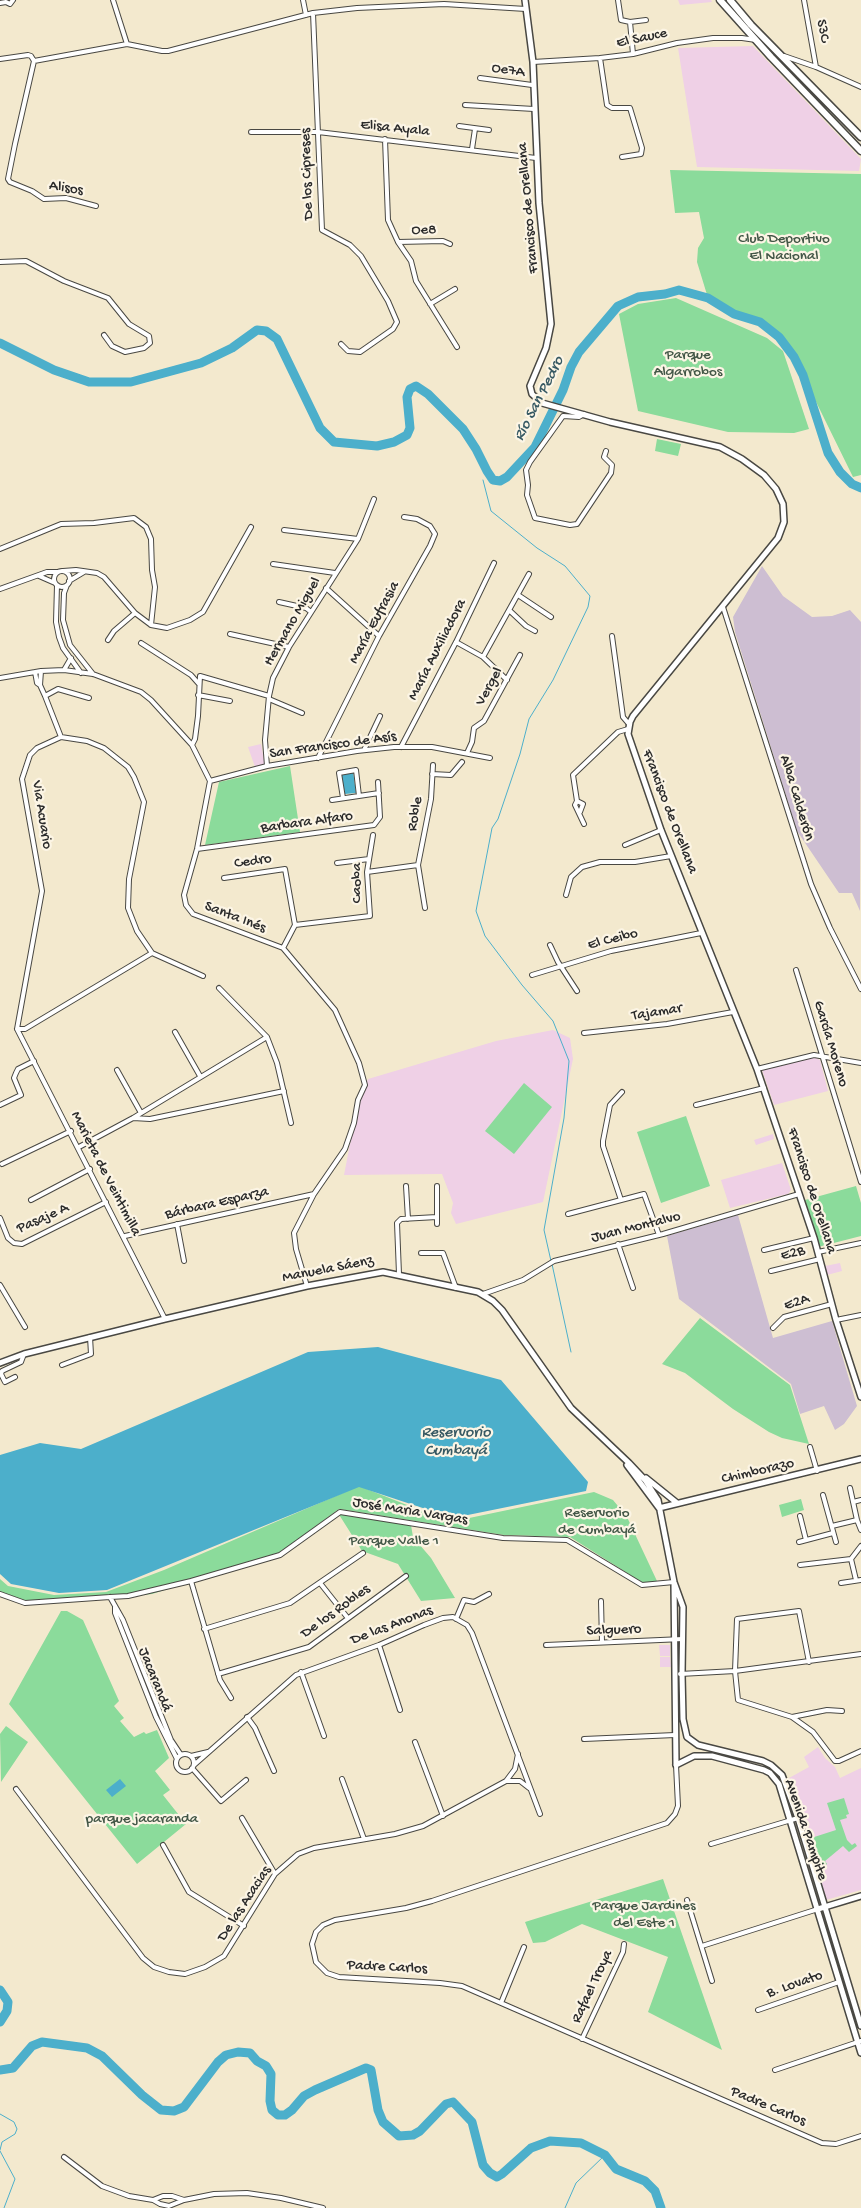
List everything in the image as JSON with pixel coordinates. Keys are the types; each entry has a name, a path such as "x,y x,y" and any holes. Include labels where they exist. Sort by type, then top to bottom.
{"main road":[{"path":"720,0 861,151"},
{"path":"730,0 781,56 861,137"}],"street":[{"path":"0,3 5,1 10,4 13,0"},
{"path":"113,0 127,44"},
{"path":"303,0 306,15"},
{"path":"440,0 444,4"},
{"name":"Francisco de Orellana","path":"525,0 533,62 532,85 536,158 551,324 545,352 530,386 536,398 546,404 584,414"},
{"path":"618,0 621,20 630,22 646,20"},
{"name":"S3C","path":"804,0 816,68"},
{"path":"0,53 1,59 28,55 34,61 127,44 162,52 313,13 357,8 444,4 527,9"},
{"name":"De los Cipreses","path":"313,13 322,230 350,245 361,256 388,300 397,322 393,329 360,352 348,351 341,344"},
{"path":"630,22 634,54"},
{"name":"El Sauce","path":"533,62 634,54 677,43 712,38 756,40"},
{"path":"781,56 861,87"},
{"path":"600,58 607,105 612,108 630,108 642,148 642,154 622,156"},
{"name":"Alisos","path":"34,61 8,179 10,182 32,191 44,199 66,198 96,206"},
{"name":"Oe7A","path":"480,78 532,85"},
{"path":"465,105 534,109"},
{"path":"459,126 489,130"},
{"path":"472,149 475,129"},
{"name":"Elisa Ayala","path":"251,132 318,132 536,158"},
{"path":"385,139 388,220 398,242 411,261 416,281 457,347"},
{"name":"Oe8","path":"398,242 443,242 450,244"},
{"path":"0,262 26,261 64,281 108,298 129,324 149,336 150,343 144,348 124,352 112,346 104,335"},
{"path":"430,304 455,289"},
{"path":"584,824 580,812 575,805 577,801 574,774 618,732 629,726 651,693 764,557 782,531 784,514 776,489 764,475 720,448 637,430 584,414 579,417 563,416 526,470 527,495 535,518 570,525 577,524 612,471 610,463 604,457 606,451"},
{"name":"Hermano Miguel","path":"267,766 265,740 273,678 289,647 358,539 374,500"},
{"name":"María Eufrasia","path":"318,758 379,636 435,534 434,530 426,523 404,517"},
{"path":"0,549 61,524 94,523 134,518 146,527 151,540 152,570 155,587 151,625"},
{"path":"0,589 52,571 76,570 98,574 104,577 135,613 151,625 167,628 190,620 203,612 251,527"},
{"path":"284,530 358,539"},
{"name":"María Auxiliadora","path":"401,747 456,642 494,563"},
{"path":"273,564 335,573"},
{"path":"60,571 68,574 63,620 70,645 93,674"},
{"path":"60,571 54,576 56,584 56,622 59,637 81,673"},
{"path":"40,576 56,584 68,583 84,572"},
{"path":"483,657 529,574"},
{"path":"326,588 379,636"},
{"path":"518,594 551,618"},
{"path":"279,602 306,608 311,612"},
{"name":"Alba Calderón","path":"723,608 811,884 830,928 861,989"},
{"path":"509,610 526,626 535,631"},
{"path":"108,640 114,631 135,613"},
{"path":"230,634 289,647"},
{"path":"59,637 67,635"},
{"path":"612,636 623,718 629,726"},
{"path":"456,642 483,657 507,680"},
{"path":"141,643 191,675 199,684"},
{"path":"64,670 69,656 75,652"},
{"name":"Vergel","path":"467,753 472,742 474,728 484,721 520,655"},
{"path":"77,667 84,663"},
{"path":"0,678 41,671 64,670 93,674 141,692 151,700 192,745 210,781"},
{"path":"40,685 41,671"},
{"path":"35,672 37,683 40,685 45,696 61,737 87,741 104,748 128,767 144,802 129,879 128,908 137,931 152,952 204,976"},
{"path":"192,745 195,739 198,716 198,695 201,676 269,698 302,713"},
{"path":"45,696 58,688 89,698"},
{"path":"198,695 230,702"},
{"path":"364,750 380,716"},
{"name":"Francisco de Orellana","path":"629,726 629,741 661,830 733,1012 758,1069 814,1238 836,1320 861,1397"},
{"name":"Via Acuario","path":"17,1030 42,891 22,779 30,755 36,748 61,737"},
{"name":"San Francisco de Asís","path":"210,781 267,766 364,750 432,747 490,758"},
{"path":"432,774 451,775 462,762"},
{"name":"Roble","path":"424,908 418,865 430,799 432,766"},
{"path":"343,798 339,772 356,770 359,796"},
{"name":"Santa Inés","path":"210,781 197,849 184,895 186,905 193,914 282,948 335,1010 359,1064 365,1085 358,1100 354,1123 344,1149 314,1194 294,1233 296,1249 307,1286"},
{"name":"Barbara Alfaro","path":"197,849 374,825 380,817 378,782"},
{"path":"332,800 379,793"},
{"path":"624,845 661,830"},
{"name":"Caoba","path":"295,925 370,916 367,872 373,835"},
{"path":"566,895 571,877 582,866 600,862 636,862 672,856"},
{"path":"336,863 368,859"},
{"path":"367,872 418,865"},
{"name":"Cedro","path":"224,878 285,869 295,925"},
{"path":"282,948 295,925"},
{"name":"El Ceibo","path":"532,975 611,951 701,932"},
{"path":"550,945 561,967 577,991"},
{"path":"17,1030 25,1029 152,952"},
{"name":"García Moreno","path":"796,970 861,1179"},
{"path":"219,988 267,1037 277,1063 291,1123"},
{"name":"Tajamar","path":"584,1033 668,1024 733,1012"},
{"name":"Marieta de Veintimilla","path":"17,1030 125,1236 166,1319"},
{"path":"175,1032 200,1076"},
{"path":"79,1147 133,1118 267,1037"},
{"path":"758,1069 814,1055 861,1063"},
{"path":"0,1105 21,1095 22,1093 14,1078 18,1069 34,1062"},
{"path":"117,1070 141,1113"},
{"path":"696,1105 764,1088"},
{"path":"133,1118 150,1119 284,1092"},
{"path":"621,1200 603,1146 610,1106 622,1092"},
{"path":"2,1164 71,1132"},
{"path":"31,1200 90,1169"},
{"path":"406,1186 408,1219"},
{"path":"437,1186 437,1224"},
{"name":"Bárbara Esparza","path":"125,1236 314,1194"},
{"path":"568,1214 644,1194 659,1235"},
{"name":"Juan Montalvo","path":"483,1294 523,1280 554,1261 659,1235 799,1194"},
{"name":"Pasaje A","path":"0,1218 8,1238 14,1243 22,1244 106,1202"},
{"path":"399,1274 397,1223 401,1219 437,1217"},
{"path":"177,1224 184,1261"},
{"path":"764,1250 814,1238"},
{"path":"818,1252 861,1243"},
{"path":"618,1244 633,1288"},
{"path":"421,1253 443,1253 456,1288"},
{"name":"E2B","path":"771,1271 820,1259"},
{"name":"Manuela Sáenz","path":"0,1363 24,1354 90,1337 307,1286 383,1272 399,1274 483,1294 502,1310 571,1408 645,1480 658,1500 659,1508"},
{"path":"1,1287 25,1327"},
{"name":"E2A","path":"773,1328 784,1317 832,1304"},
{"path":"836,1320 861,1314"},
{"path":"62,1364 90,1355 90,1337"},
{"path":"16,1378 5,1382 0,1374 2,1371 21,1362 24,1354"},
{"path":"810,1448 817,1472"},
{"name":"Manuela Sáenz","path":"622,1456 659,1508"},
{"name":"Chimborazo","path":"659,1508 817,1472 861,1459"},
{"path":"629,1463 677,1503"},
{"path":"850,1488 861,1530"},
{"path":"823,1495 836,1542"},
{"path":"853,1502 861,1500"},
{"path":"584,1739 686,1733 682,1674 683,1607 674,1582 659,1508"},
{"name":"José Maria Vargas","path":"0,1594 25,1603 128,1596 191,1581 280,1555 340,1512 503,1538 569,1540 642,1585 674,1582"},
{"path":"800,1516 806,1540"},
{"path":"832,1526 857,1520"},
{"path":"799,1542 834,1533"},
{"path":"800,1566 851,1559 861,1546"},
{"path":"204,1629 290,1603 363,1553"},
{"path":"851,1559 856,1580"},
{"name":"De los Robles","path":"218,1674 305,1649 406,1576"},
{"path":"841,1583 861,1580"},
{"path":"191,1581 218,1674 231,1698"},
{"path":"674,1582 676,1765"},
{"path":"320,1583 347,1617"},
{"path":"456,1618 464,1600 474,1602 488,1594"},
{"name":"Jacarandá","path":"110,1597 115,1607 115,1613 171,1740 181,1755"},
{"path":"601,1601 602,1642"},
{"path":"809,1662 800,1613 796,1610 737,1619 735,1671 738,1700 792,1717 813,1732 835,1761 861,1751"},
{"name":"De las Anonas","path":"193,1766 285,1683 301,1672 379,1645 443,1618 456,1618 468,1625 472,1633 540,1814"},
{"name":"Salguero","path":"546,1645 683,1640"},
{"path":"379,1645 400,1710"},
{"path":"675,1674 735,1671 861,1654"},
{"name":"Jacarandá","path":"139,1667 156,1718 177,1759"},
{"path":"301,1672 324,1736"},
{"path":"792,1717 827,1710 842,1710"},
{"path":"247,1717 258,1734 274,1771"},
{"name":"Avenida Pampite","path":"686,1733 694,1743 763,1761 778,1770 786,1783 861,2023"},
{"path":"415,1742 443,1816"},
{"path":"712,1756 713,1748"},
{"path":"193,1766 186,1772 179,1770 176,1763 177,1759 181,1755 191,1756 210,1751"},
{"path":"506,1780 516,1769 518,1754"},
{"path":"191,1756 193,1766 221,1801 246,1780"},
{"name":"Avenida Pampite","path":"676,1765 694,1756 712,1756 754,1766 770,1773 779,1784 861,2053"},
{"name":"Padre Carlos","path":"676,1765 678,1806 675,1814 667,1823 432,1901 323,1924 316,1932 312,1944 316,1962 328,1973 339,1977 455,1984 822,2143 836,2144 861,2136"},
{"path":"342,1779 364,1839"},
{"path":"506,1780 520,1781 530,1790"},
{"name":"De las Acacias","path":"16,1789 143,1958 154,1967 169,1972 185,1974 205,1967 224,1956 276,1874 306,1851 395,1834 422,1826 506,1780"},
{"path":"242,1818 276,1874"},
{"path":"711,1844 798,1818"},
{"path":"163,1845 189,1892 244,1926"},
{"path":"702,1946 861,1896"},
{"path":"688,1900 712,1981"},
{"name":"Rafael Troya","path":"582,2039 623,1952 624,1944"},
{"path":"501,2003 524,1946"},
{"path":"839,1982 847,1980"},
{"name":"B. Lovato","path":"758,2010 839,1982"},
{"path":"852,2024 861,2023"},
{"path":"775,2070 859,2042"},
{"path":"64,2157 102,2186 129,2196 153,2200 169,2206 184,2200 214,2194 247,2193 281,2198 323,2208"},
{"path":"153,2200 164,2196 172,2196 184,2200"}],"shaded area":[{"path":"678,0 711,0 712,2 680,5"},
{"path":"753,46 861,159 859,171 697,167 678,48"},
{"path":"762,566 783,596 812,617 832,616 850,610 861,622 860,911 852,893 839,893 797,831 735,632 733,617"},
{"path":"261,744 265,765 255,767 248,747"},
{"path":"553,1030 570,1038 573,1059 543,1202 456,1224 451,1213 453,1203 442,1174 344,1175 358,1103 368,1079 496,1041"},
{"path":"812,1056 820,1060 828,1091 774,1105 762,1070"},
{"path":"773,1134 774,1139 756,1145 754,1140"},
{"path":"782,1163 791,1190 788,1194 730,1208 721,1180"},
{"path":"738,1215 773,1338 832,1321 857,1406 844,1424 835,1430 824,1406 800,1414 791,1384 679,1299 667,1236"},
{"path":"840,1263 842,1271 827,1275 825,1266"},
{"path":"659,1645 670,1645 670,1656 660,1656"},
{"path":"660,1657 670,1657 671,1667 660,1667"},
{"path":"818,1747 825,1758 835,1767 840,1778 861,1768 861,1890 826,1900 789,1778 809,1767 804,1757"}],"green space":[{"name":"Club Deportivo El Nacional","path":"670,170 861,174 861,475 853,477 794,357 779,337 760,322 734,314 708,298 697,262 698,248 704,238 699,212 675,213"},
{"name":"Parque Algarrobos","path":"676,298 767,338 783,351 809,429 794,433 728,432 638,411 619,314 638,304"},
{"path":"657,439 681,444 678,456 655,451"},
{"path":"290,766 300,832 205,845 219,782"},
{"path":"524,1083 552,1107 514,1154 485,1131"},
{"path":"686,1116 710,1186 661,1203 637,1132"},
{"path":"856,1186 861,1203 861,1236 818,1247 805,1200"},
{"path":"700,1318 790,1385 809,1444 782,1438 769,1432 733,1409 685,1373 662,1364"},
{"name":"Reservorio de Cumbayá","path":"359,1486 450,1522 594,1492 613,1500 627,1517 657,1581 643,1583 570,1537 504,1535 339,1509 278,1554 152,1594 94,1600 23,1600 0,1592 0,1579 8,1586 54,1595 106,1592 164,1570"},
{"path":"801,1499 804,1510 782,1517 779,1505"},
{"name":"Parque Valle 1","path":"338,1513 411,1525 413,1537 431,1558 455,1598 421,1601 398,1564 362,1551"},
{"name":"parque jacaranda","path":"61,1611 67,1611 83,1620 119,1701 114,1706 124,1718 120,1721 134,1737 144,1732 146,1734 157,1730 169,1758 155,1771 170,1790 163,1795 186,1824 137,1864 9,1704"},
{"path":"6,1726 28,1742 1,1782 0,1734"},
{"path":"844,1798 849,1814 846,1815 847,1818 840,1820 847,1840 852,1845 855,1843 857,1846 849,1852 843,1846 825,1861 827,1864 818,1871 808,1839 836,1830 827,1803"},
{"name":"Parque Jardines del Este 1","path":"663,1879 722,2050 648,2012 668,1957 582,1924 545,1942 533,1943 525,1922"}],"water":[{"path":"353,771 356,793 345,794 341,773"},
{"name":"Reservorio Cumbayá","path":"378,1347 501,1380 588,1482 586,1491 453,1518 359,1487 107,1590 59,1593 11,1584 0,1574 0,1455 40,1443 81,1449 308,1352"},
{"path":"120,1779 126,1786 112,1797 106,1790"}],"waterway":[{"name":"Río San Pedro","path":"0,343 54,370 89,382 131,382 201,363 232,348 257,330 266,331 277,339 320,428 334,442 377,446 394,442 407,435 410,428 407,397 410,389 416,386 428,394 463,429 493,480 500,481 507,477 535,447 579,352 618,306 638,297 665,294 679,290 708,298 734,314 760,322 779,337 794,357 803,375 828,453 840,472 852,484 861,488"},
{"path":"483,480 491,511 537,548 565,566 590,596 588,607 553,680 529,719 520,754 498,819 492,828 476,911 485,936 522,985 553,1021 569,1061 564,1118 544,1230 551,1261"},
{"path":"552,1264 571,1352"},
{"path":"0,1990 8,2002 7,2011 0,2022"},
{"path":"0,2070 13,2068 32,2046 42,2042 87,2048 102,2056 142,2095 161,2110 174,2111 184,2107 218,2062 226,2055 238,2052 250,2053 257,2061 266,2066 271,2074 270,2101 272,2110 278,2115 285,2115 304,2096 366,2068 371,2070 378,2110 383,2122 399,2136 413,2135 420,2131 446,2104 453,2102 472,2122 483,2165 490,2173 497,2177 531,2148 550,2141 581,2143 605,2155 616,2169 645,2181 655,2191 661,2208"},
{"path":"0,2114 14,2122 17,2129 15,2134 2,2142 0,2150"},
{"path":"0,2151 15,2179 4,2208"},
{"path":"565,2208 576,2183 605,2155"}]}
